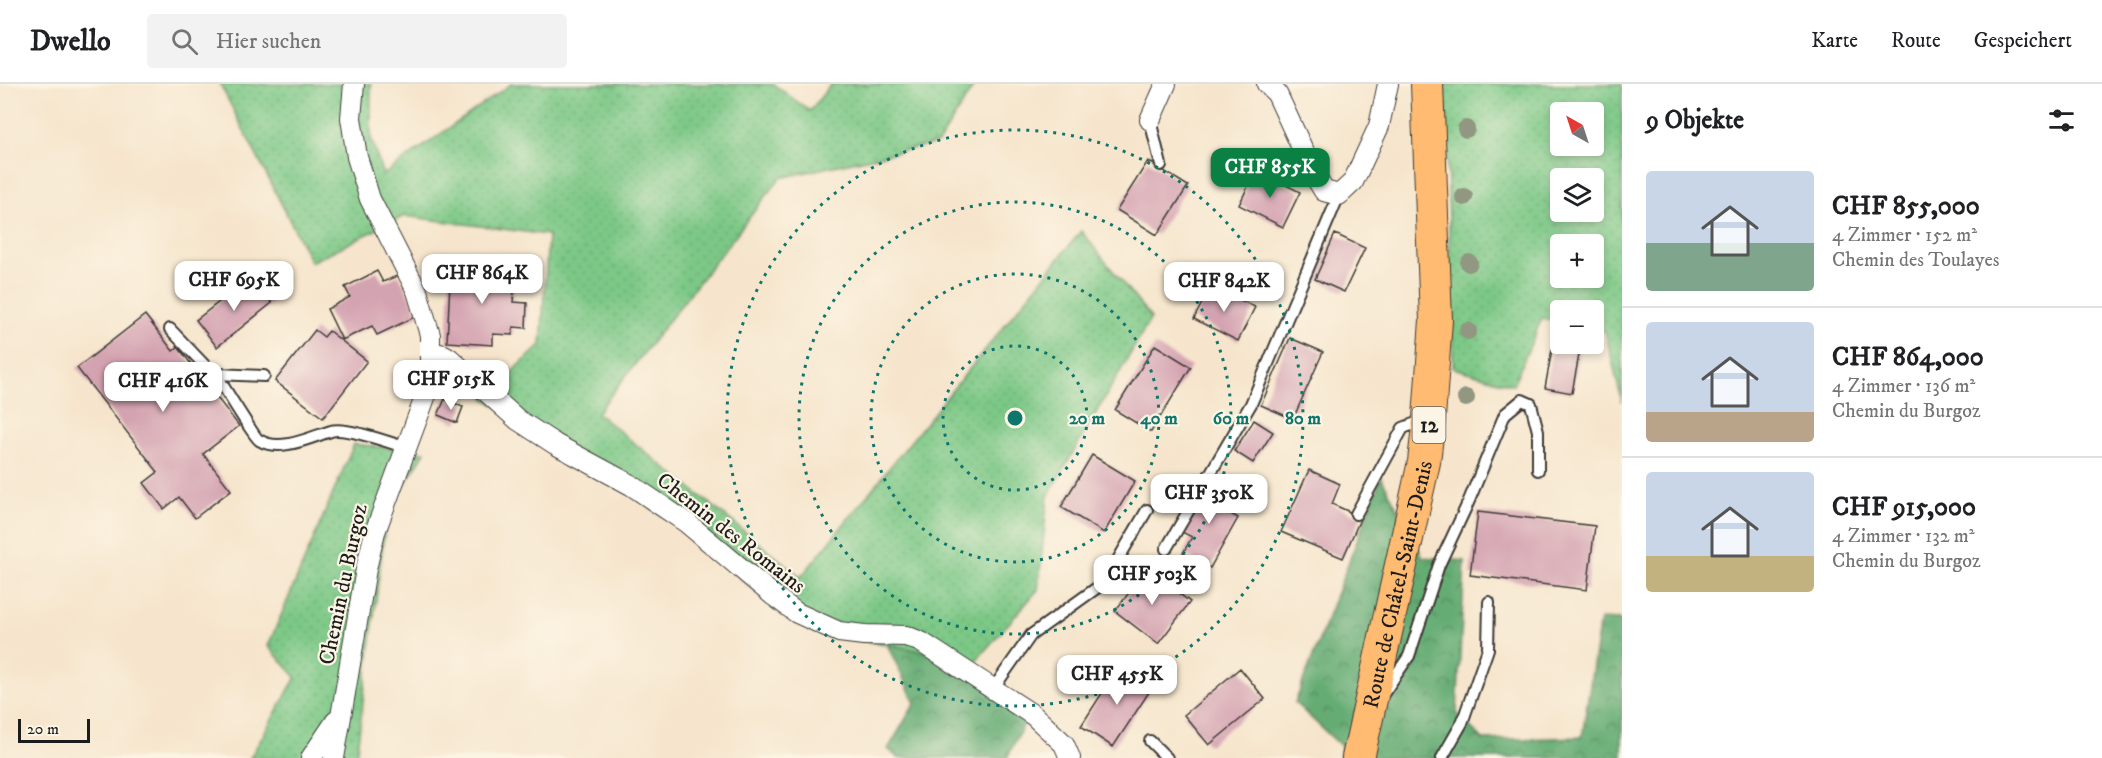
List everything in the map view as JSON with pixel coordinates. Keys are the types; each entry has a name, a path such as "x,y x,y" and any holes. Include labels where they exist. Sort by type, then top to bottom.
{"main road":[{"name":"Route de Châtel-Saint-Denis","path":"1358,758 1424,462 1430,418 1436,320 1427,84"}],"street":[{"name":"Chemin du Burgoz","path":"334,758 340,713 372,541 384,503 430,384 431,352 430,335 417,291 370,199 357,157 351,118 354,84"},
{"path":"1150,120 1166,84"},
{"path":"1267,84 1276,94 1324,191 1340,195 1353,182 1379,126 1388,84"},
{"name":"Chemin des Romains","path":"431,352 449,358 507,411 534,431 631,485 687,523 797,613 839,632 894,635 915,639 928,645 1033,715 1064,744 1070,758"},
{"path":"311,758 340,713"}],"lane":[{"path":"1150,120 1161,165"},
{"path":"1166,549 1251,404 1318,242 1340,195"},
{"path":"170,329 216,375 257,440 273,446 316,438 333,429 354,432 407,448"},
{"path":"216,375 264,376"},
{"path":"1368,717 1409,656 1439,565 1505,414 1522,400 1531,405 1538,431 1538,470"},
{"path":"1356,514 1403,428 1430,418"},
{"path":"993,689 1031,635 1105,582 1147,510"},
{"path":"1442,758 1462,723 1488,649 1489,602"},
{"path":"1150,741 1167,758"}],"green space":[{"path":"220,84 371,84 371,138 383,175 511,84 773,84 810,111 831,84 975,84 938,143 780,178 597,413 801,577 1081,231 1151,318 1048,496 1038,590 974,663 887,644 823,636 772,606 691,534 484,398 541,345 548,235 404,216 311,262"},
{"path":"1445,84 1622,84 1622,402 1604,331 1604,300 1550,300 1550,320 1542,318 1513,385 1453,368"},
{"path":"354,444 425,452 387,512 356,758 250,758 296,677 268,646"},
{"path":"1381,477 1423,557 1465,561 1457,713 1483,740 1582,737 1600,619 1619,620 1622,625 1622,758 1340,758 1341,746 1295,703"},
{"path":"887,644 974,663 1005,689 1024,724 1007,758 898,758 888,749 915,703"}],"building":[{"path":"1148,161 1188,186 1157,235 1117,210"},
{"path":"1256,170 1300,192 1283,227 1239,205"},
{"path":"1335,234 1365,248 1344,292 1315,279"},
{"path":"451,263 496,265 495,281 515,282 513,302 527,303 526,328 513,327 513,335 493,334 493,345 447,342"},
{"path":"377,271 383,282 399,275 419,315 377,335 372,326 342,340 327,309 350,297 345,287"},
{"path":"251,277 272,303 217,347 196,320"},
{"path":"1211,285 1255,307 1238,341 1194,319"},
{"path":"145,315 173,351 178,347 239,426 203,454 231,490 195,518 179,497 164,509 144,483 158,472 77,368"},
{"path":"315,330 324,337 329,331 367,361 323,418 275,381"},
{"path":"1290,338 1323,352 1293,419 1261,405"},
{"path":"1155,345 1191,367 1151,432 1115,410"},
{"path":"1551,354 1579,354 1572,393 1545,388"},
{"path":"445,399 463,407 457,423 438,415"},
{"path":"1254,420 1273,432 1253,463 1234,451"},
{"path":"1092,455 1135,481 1104,533 1061,507"},
{"path":"1309,470 1340,484 1332,504 1361,517 1343,558 1281,532"},
{"path":"1211,480 1232,491 1222,509 1238,518 1210,568 1183,553 1192,537 1182,532"},
{"path":"1478,512 1595,526 1587,590 1470,575"},
{"path":"1147,569 1190,602 1158,644 1115,611"},
{"path":"1120,665 1153,686 1113,747 1081,726"},
{"path":"1240,668 1265,699 1209,745 1184,715"}]}
